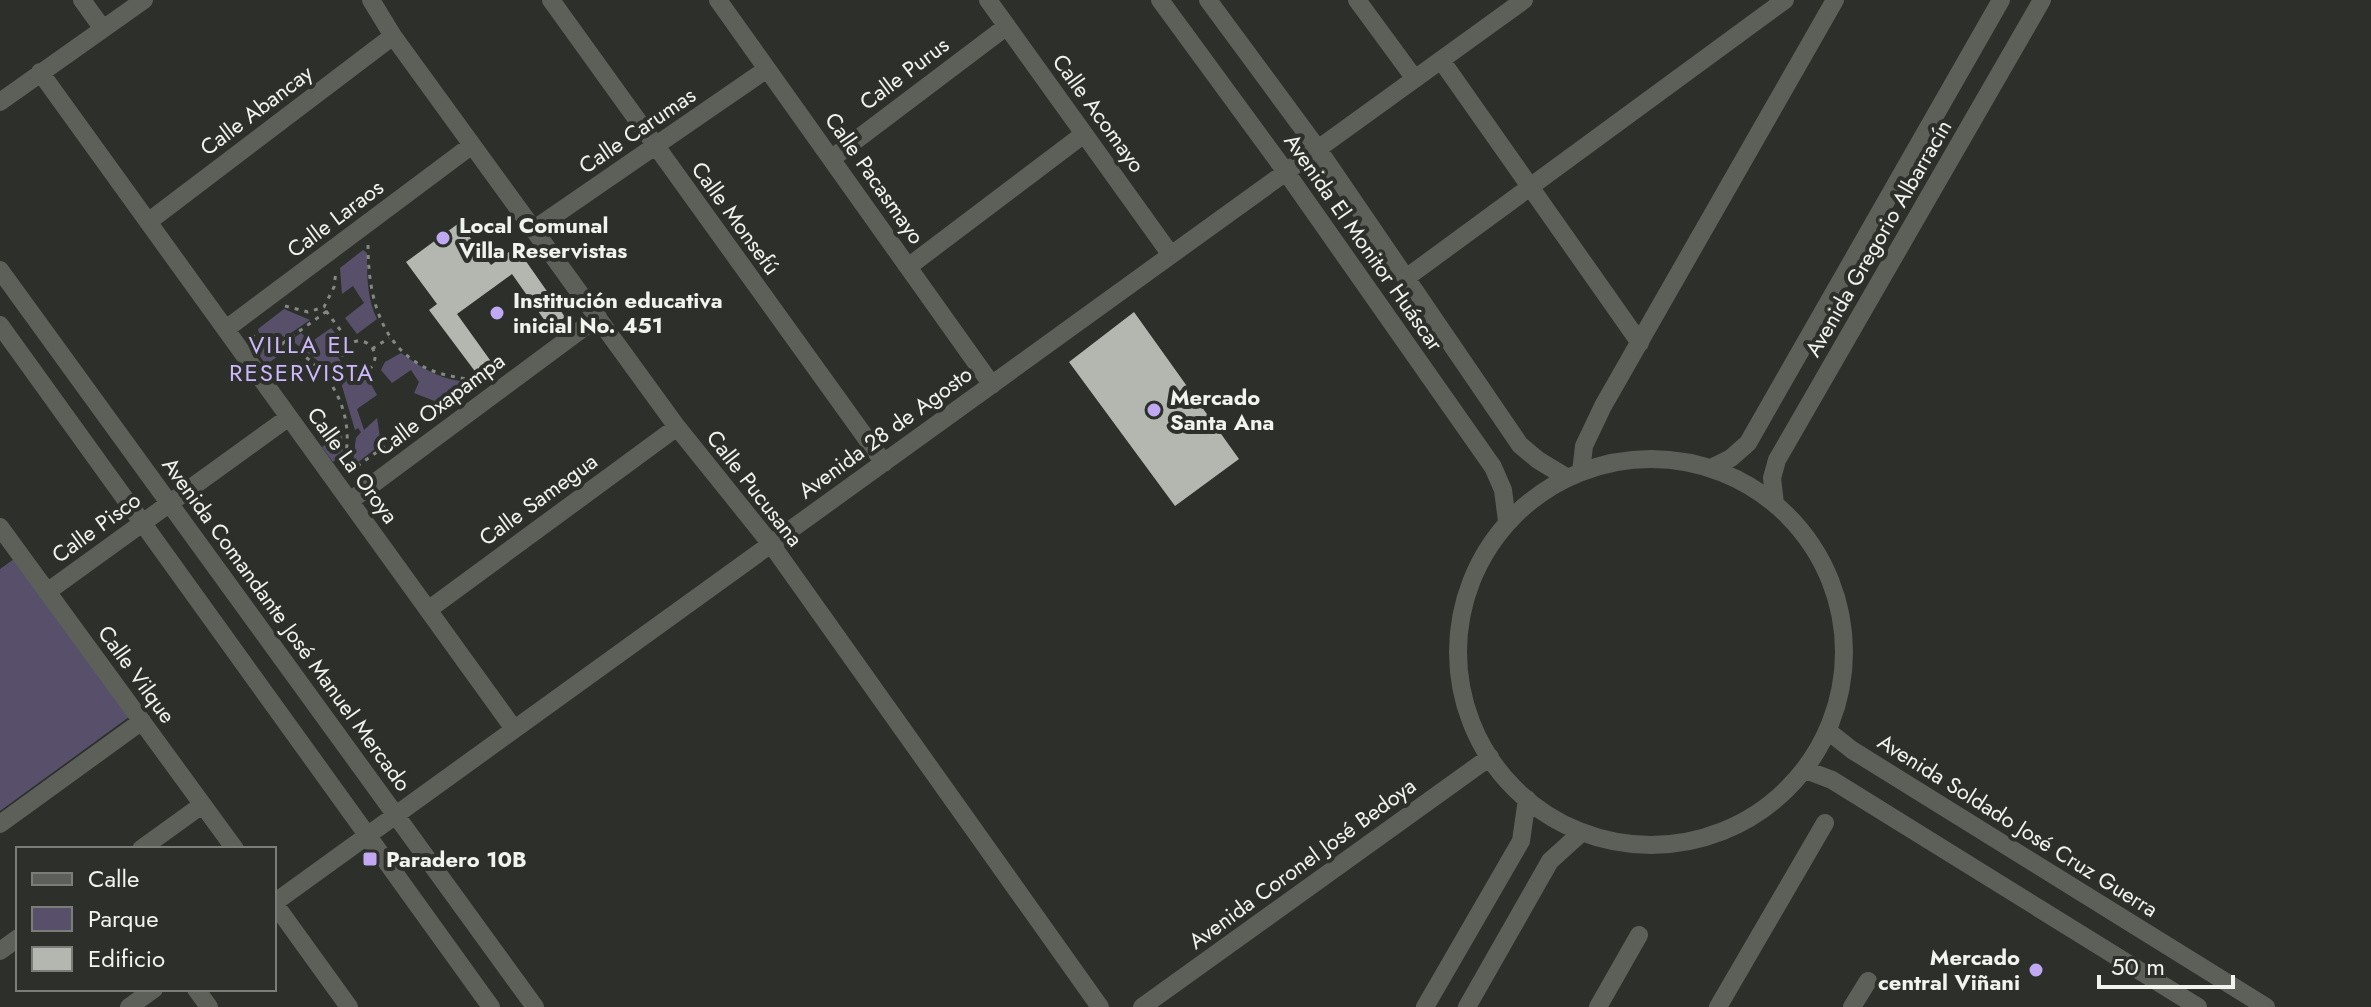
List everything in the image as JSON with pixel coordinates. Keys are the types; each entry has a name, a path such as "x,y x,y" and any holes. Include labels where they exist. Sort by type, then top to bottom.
{"street":[{"path":"82,0 103,29"},
{"path":"0,102 144,0"},
{"name":"Calle Pucusana","path":"371,0 393,36 677,427 771,544 1100,1007"},
{"name":"Calle Monsefú","path":"551,0 884,463"},
{"name":"Calle Pacasmayo","path":"718,0 992,385"},
{"name":"Calle Acomayo","path":"988,0 1171,255"},
{"name":"Avenida El Monitor Huáscar","path":"1160,0 1286,172 1493,467 1503,490 1507,521"},
{"name":"Avenida El Monitor Huáscar","path":"1208,0 1318,149 1520,445 1538,460 1574,474"},
{"path":"1357,0 1415,79"},
{"name":"Avenida 28 de Agosto","path":"276,902 1524,0"},
{"path":"1406,278 1785,0"},
{"path":"1574,474 1603,406 1835,0"},
{"name":"Avenida Gregorio Albarracín","path":"1711,468 1731,458 1748,443 2001,0"},
{"name":"Avenida Gregorio Albarracín","path":"1775,504 1772,478 1777,460 2042,0"},
{"name":"Calle Purus","path":"831,159 1007,26"},
{"name":"Calle Abancay","path":"148,222 393,36"},
{"path":"1441,60 1640,343"},
{"name":"Calle Carumas","path":"533,230 767,69"},
{"name":"Calle La Oroya","path":"40,72 514,729"},
{"path":"908,267 1084,134"},
{"name":"Calle Laraos","path":"226,329 472,145"},
{"name":"Avenida Comandante José Manuel Mercado","path":"0,270 535,1007"},
{"name":"Calle Oxapampa","path":"350,501 598,317"},
{"path":"0,325 491,1007"},
{"name":"Calle Pisco","path":"47,592 289,417"},
{"name":"Calle Samegua","path":"428,610 677,427"},
{"path":"1638,459 1675,460 1711,468 1745,483 1775,504 1801,530 1814,551 1835,595 1843,630 1844,667 1838,703 1828,731 1806,770 1773,802 1739,824 1701,838 1661,845 1621,842 1582,832 1553,818 1527,799 1500,771 1478,739 1464,702 1457,664 1459,625 1468,587 1484,552 1507,521 1535,496 1574,474 1601,464 1638,459"},
{"name":"Calle Vilque","path":"0,527 234,847"},
{"path":"0,824 142,721"},
{"name":"Avenida Soldado José Cruz Guerra","path":"1828,731 1852,750 2266,1007"},
{"name":"Avenida Coronel José Bedoya","path":"1142,1007 1490,757"},
{"path":"1806,770 1832,780 2198,1007"},
{"path":"1425,1007 1521,841 1527,799"},
{"path":"144,847 202,805"},
{"path":"1718,1007 1825,823"},
{"path":"1467,1007 1550,861 1582,832"},
{"path":"276,906 349,1007"},
{"path":"1598,1007 1639,935"},
{"path":"1852,1007 1868,981"},
{"path":"129,1007 151,991"}],"path":[{"path":"340,479 476,381 431,370 402,351 390,338 375,306 368,265 368,241"},
{"path":"283,343 325,309 334,287 336,263"},
{"path":"280,305 296,311 325,309"},
{"path":"325,309 350,344"},
{"path":"249,336 283,343 301,352 328,380 345,415 348,436 343,466"},
{"path":"372,349 390,338"},
{"path":"363,342 372,349 374,362 365,372 358,373 346,367 343,356 350,344 363,342"},
{"path":"328,380 346,367"}],"green space":[{"path":"363,250 367,253 369,295 377,319 357,334 345,318 364,303 353,286 342,294 340,268"},
{"path":"284,309 310,320 285,337 259,333 258,329"},
{"path":"331,328 345,345 336,353 341,362 335,366 331,364 326,367 291,340 301,333 311,342"},
{"path":"259,340 286,350 266,365 253,346"},
{"path":"401,353 429,371 460,381 464,386 437,402 414,393 419,382 411,370 392,383 381,370 385,362"},
{"path":"353,375 356,382 367,377 377,395 357,409 364,430 377,418 381,444 356,464 353,462 356,438 361,432 358,428 355,430 342,386 346,376"},
{"path":"342,432 343,454 333,462 322,447"},
{"path":"14,559 129,717 0,811 0,569"}],"building":[{"path":"459,223 491,265 516,247 565,317 550,328 512,274 457,314 495,367 480,378 429,310 437,304 406,262"},
{"name":"Mercado Santa Ana","path":"1134,312 1239,459 1175,506 1069,362"}],"place":[{"name":"Local Comunal Villa Reservistas","path":"443,238"},
{"name":"Institución educativa inicial No. 451","path":"497,313"},
{"name":"Mercado Santa Ana","path":"1154,410"},
{"name":"Paradero 10B","path":"370,859"},
{"name":"Mercado central Viñani","path":"2036,970"}],"district":[{"name":"VILLA EL RESERVISTA","path":"302,358"}]}
